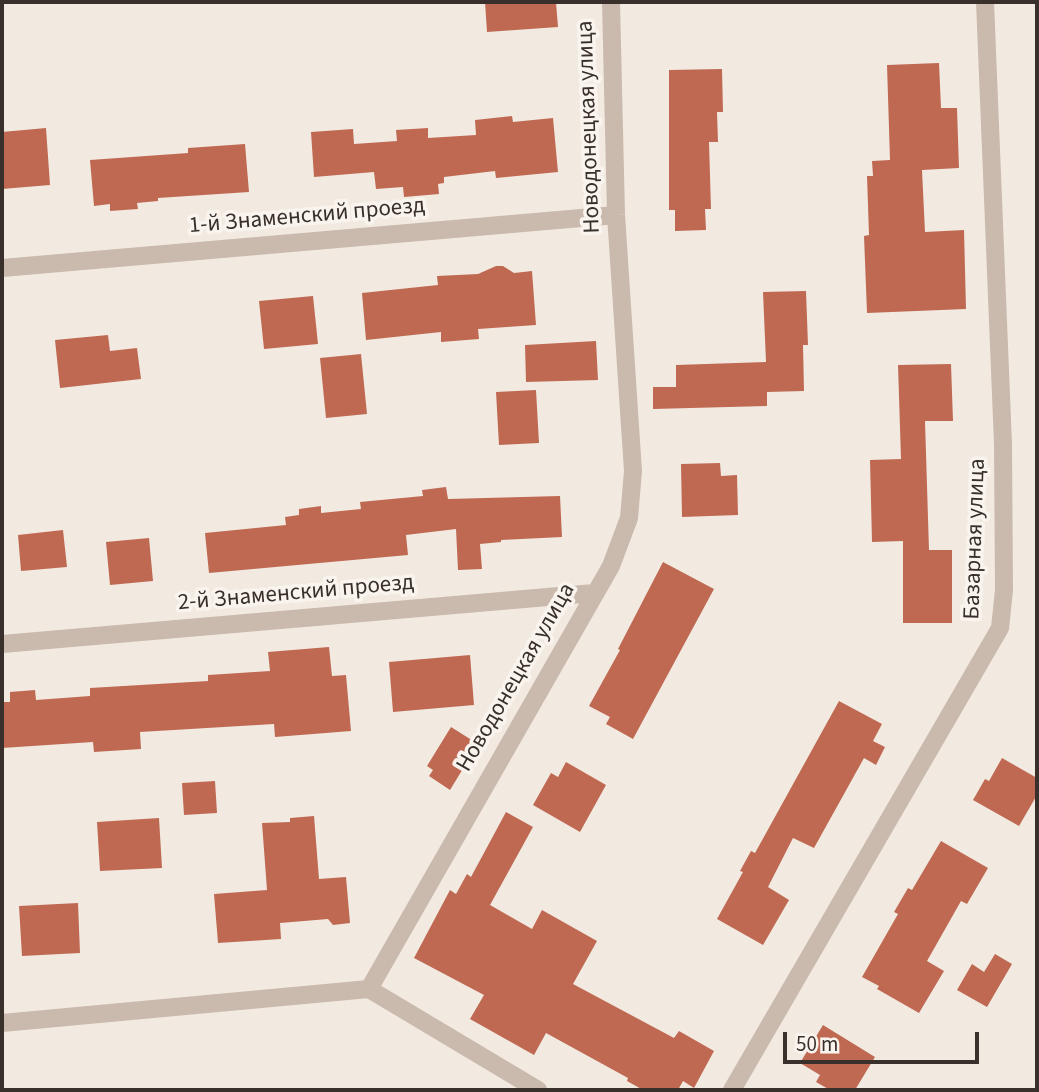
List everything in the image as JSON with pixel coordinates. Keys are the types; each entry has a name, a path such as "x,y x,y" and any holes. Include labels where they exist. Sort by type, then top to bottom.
{"street":[{"name":"Новодонецкая улица","path":"369,989 611,566 629,518 633,471 616,215 611,2"},
{"name":"Базарная улица","path":"732,1090 1000,628 1004,590 1003,443 985,2"},
{"name":"1-й Знаменский проезд","path":"2,268 616,215"},
{"name":"2-й Знаменский проезд","path":"2,644 594,593"},
{"path":"2,1023 369,989 538,1090"}],"building":[{"path":"485,2 556,2 558,27 487,32"},
{"path":"939,63 941,108 957,108 959,168 922,170 925,232 964,230 966,309 867,313 864,236 869,235 867,176 873,176 872,161 890,160 887,65"},
{"path":"722,69 723,112 717,112 718,142 709,142 711,209 705,209 706,230 675,231 675,210 669,210 669,70"},
{"path":"512,116 513,122 553,118 558,172 496,178 495,171 444,177 444,183 438,184 439,194 404,197 403,187 376,189 374,172 314,177 311,132 353,129 354,144 397,141 396,130 428,128 428,138 476,135 475,120"},
{"path":"46,128 50,185 2,189 2,132"},
{"path":"245,144 249,192 158,198 158,201 137,203 138,209 110,211 110,204 94,206 90,160 188,153 188,148"},
{"path":"496,266 503,266 514,273 532,271 536,325 478,329 479,339 441,342 441,332 366,340 362,293 438,285 437,276 478,274"},
{"path":"806,291 808,345 803,345 804,391 767,392 767,406 653,409 653,387 676,387 676,365 766,362 763,292"},
{"path":"313,296 318,344 264,349 259,301"},
{"path":"108,335 110,351 137,348 141,379 60,388 55,340"},
{"path":"596,341 598,380 526,382 525,345"},
{"path":"361,354 367,414 326,418 320,358"},
{"path":"951,364 953,421 925,421 929,550 952,550 952,623 903,623 903,541 872,542 870,460 901,459 898,365"},
{"path":"536,390 539,443 499,445 496,392"},
{"path":"720,463 721,476 737,475 738,515 682,517 681,464"},
{"path":"446,487 448,499 560,496 562,537 501,540 480,544 482,569 458,570 456,529 406,535 408,555 209,573 205,533 286,525 285,517 299,515 299,509 321,506 321,513 361,509 360,502 423,496 422,490"},
{"path":"63,530 67,567 21,571 18,535"},
{"path":"149,538 153,581 110,585 106,542"},
{"path":"663,562 714,589 633,739 606,724 610,717 589,706"},
{"path":"329,647 332,676 346,675 351,731 275,737 274,724 140,732 141,749 94,752 93,742 2,748 2,702 10,702 10,692 35,690 36,700 90,696 90,688 208,681 208,675 270,671 268,652"},
{"path":"470,655 474,705 393,712 389,662"},
{"path":"839,701 882,724 873,741 885,747 876,765 864,758 814,848 793,838 768,887 789,900 763,945 717,919 743,872 740,871 751,851 755,853"},
{"path":"451,727 478,744 450,790 429,776 433,770 427,766"},
{"path":"1002,758 1037,778 1037,795 1019,826 973,800 985,779 989,781"},
{"path":"566,762 606,785 580,832 533,805 551,773 558,777"},
{"path":"215,781 217,813 184,815 182,783"},
{"path":"506,812 533,827 490,905 532,929 542,910 597,941 573,984 674,1038 679,1031 714,1051 694,1088 683,1081 678,1090 643,1090 627,1081 628,1078 546,1033 534,1055 470,1019 484,995 414,958 450,890 456,894 467,874 471,877"},
{"path":"314,816 319,879 346,877 350,923 333,925 328,919 280,923 281,939 218,943 214,894 267,890 262,823 290,822 290,818"},
{"path":"159,818 162,868 100,871 97,822"},
{"path":"941,841 988,868 967,904 961,901 927,961 944,971 919,1013 877,989 879,986 862,977 898,914 894,912 908,888 912,890"},
{"path":"78,903 80,953 22,956 19,906"},
{"path":"995,954 1012,964 987,1007 957,990 972,964 984,972"},
{"path":"823,1025 875,1057 855,1090 830,1090 816,1082 820,1075 800,1063"}]}
